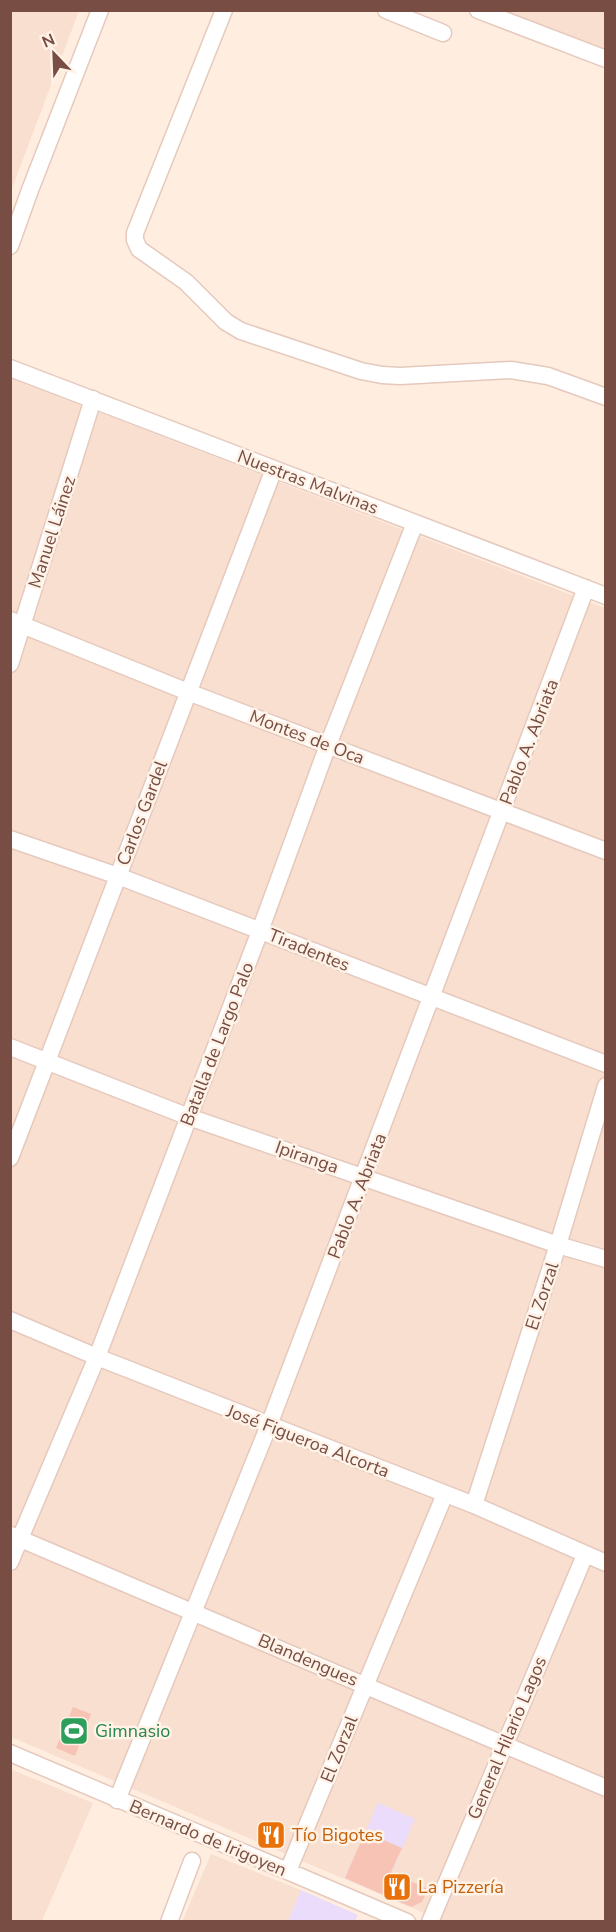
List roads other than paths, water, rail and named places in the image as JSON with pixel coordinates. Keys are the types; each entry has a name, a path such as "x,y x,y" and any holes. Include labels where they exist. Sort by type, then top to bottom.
{"street":[{"path":"10,246 99,10"},
{"path":"224,10 135,233 139,249 186,282 226,322 241,331 361,371 399,376 511,370 548,376 606,397"},
{"path":"387,10 444,33"},
{"path":"478,10 606,59"},
{"name":"Nuestras Malvinas","path":"10,368 606,596"},
{"name":"Manuel Láinez","path":"10,664 16,622 93,399"},
{"name":"Carlos Gardel","path":"10,1158 274,469"},
{"name":"Batalla de Largo Palo","path":"10,1562 15,1537 98,1357 328,745 415,523"},
{"name":"Pablo A. Abriata","path":"117,1800 269,1425 586,588"},
{"name":"Montes de Oca","path":"16,622 188,692 606,851"},
{"name":"Tiradentes","path":"10,840 118,876 432,999 606,1064"},
{"name":"Ipiranga","path":"10,1047 189,1117 558,1245 606,1259"},
{"name":"El Zorzal","path":"474,1505 558,1245 606,1086"},
{"name":"José Figueroa Alcorta","path":"10,1320 474,1505 606,1563"},
{"name":"El Zorzal","path":"288,1871 445,1494"},
{"name":"Blandengues","path":"15,1537 606,1788"},
{"name":"General Hilario Lagos","path":"430,1922 585,1555"},
{"name":"Bernardo de Irigoyen","path":"12,1758 407,1922"},
{"path":"169,1922 192,1861"}],"place":[{"name":"Gimnasio","path":"74,1731"},
{"name":"Tío Bigotes","path":"271,1835"},
{"name":"La Pizzería","path":"397,1887"}]}
